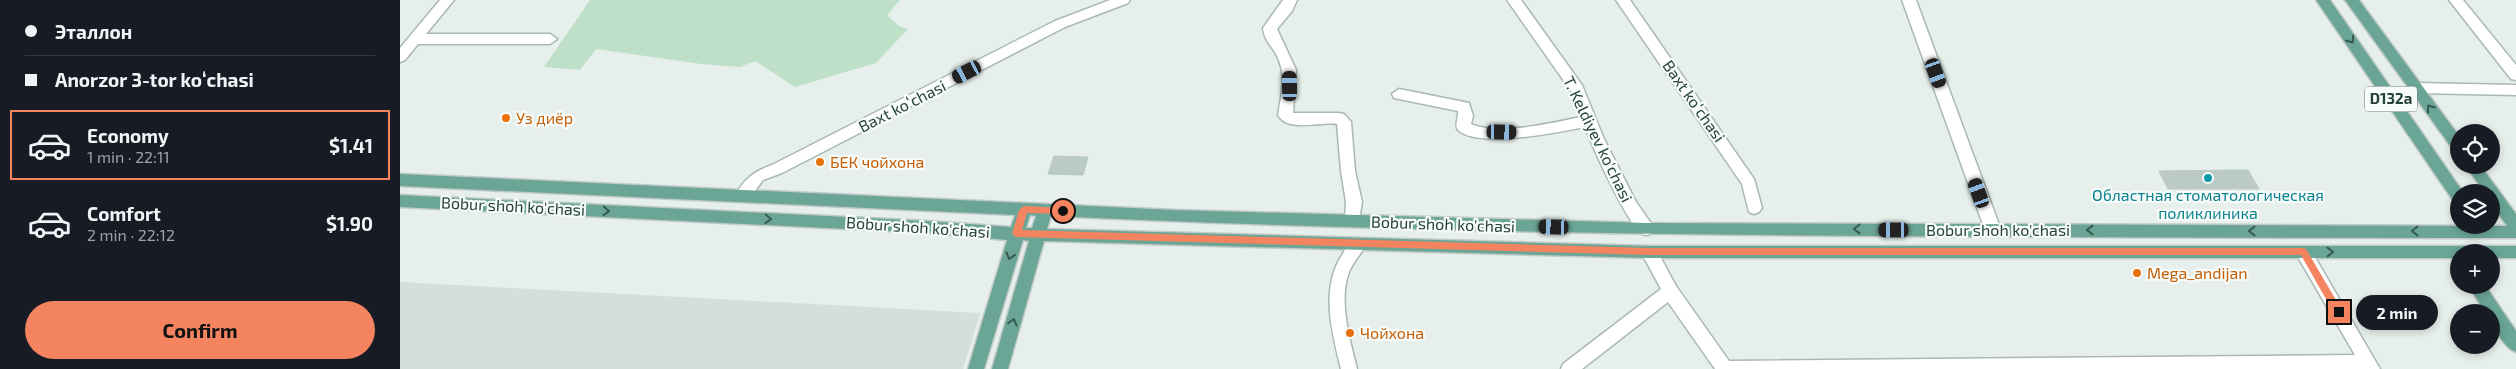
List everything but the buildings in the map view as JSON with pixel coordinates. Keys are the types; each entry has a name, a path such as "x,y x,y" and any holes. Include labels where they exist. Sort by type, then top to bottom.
{"main road":[{"name":"D132a","path":"2323,0 2450,185"},
{"name":"D132a","path":"2352,0 2450,135"},
{"name":"Bobur shoh ko'chasi","path":"400,180 1024,210 1647,229 2450,230"},
{"name":"Bobur shoh ko'chasi","path":"400,201 928,227 1016,234 1358,245 1649,252 2303,252 2450,256"},
{"path":"2500,205 2516,226"},
{"path":"976,369 1024,210"},
{"path":"1000,369 1045,210"},
{"path":"2450,225 2440,231 2450,246"},
{"name":"Bobur shoh ko'chasi","path":"2500,230 2516,232"},
{"path":"2467,244 2475,234"},
{"name":"Bobur shoh ko'chasi","path":"2500,252 2516,252"},
{"path":"2482,294 2516,345"}],"street":[{"path":"406,48 447,0"},
{"name":"Baxt koʻchasi","path":"743,196 758,176 777,169 1069,20 1123,0"},
{"path":"1290,0 1287,8 1270,28 1270,35 1284,56 1290,71 1290,86 1285,115 1293,119 1339,118 1344,122 1348,170 1354,202 1353,221"},
{"name":"T. Keldiyev ko'chasi","path":"1514,0 1577,89 1589,121 1630,206 1647,229"},
{"name":"Baxt koʻchasi","path":"1622,0 1694,100 1749,183 1754,208"},
{"path":"1909,0 1993,230"},
{"path":"2456,0 2516,75"},
{"path":"406,48 550,39"},
{"path":"2416,88 2516,90"},
{"path":"1399,94 1464,107 1466,116 1463,126 1475,131 1534,132 1589,121"},
{"path":"1349,369 1341,336 1337,301 1340,273 1358,245"},
{"path":"1649,252 1670,291 1725,368 2370,366"},
{"path":"2303,252 2370,366"},
{"path":"1569,369 1670,291"}],"shaded area":[{"path":"400,282 980,313 963,369 400,369"}],"green space":[{"path":"590,0 900,0 887,15 899,26 908,29 876,63 795,87 755,61 740,67 701,64 596,49 580,70 544,67"}],"place":[{"name":"Уз диёр","path":"506,118"},
{"name":"БЕК чойхона","path":"820,162"},
{"name":"Областная стоматологическая поликлиника","path":"2208,178"},
{"name":"Mega_andijan","path":"2137,273"},
{"name":"Чойхона","path":"1350,333"}],"route":[{"path":"1063,211 1024,210 1016,234 1649,252 2303,252 2339,312"}]}
